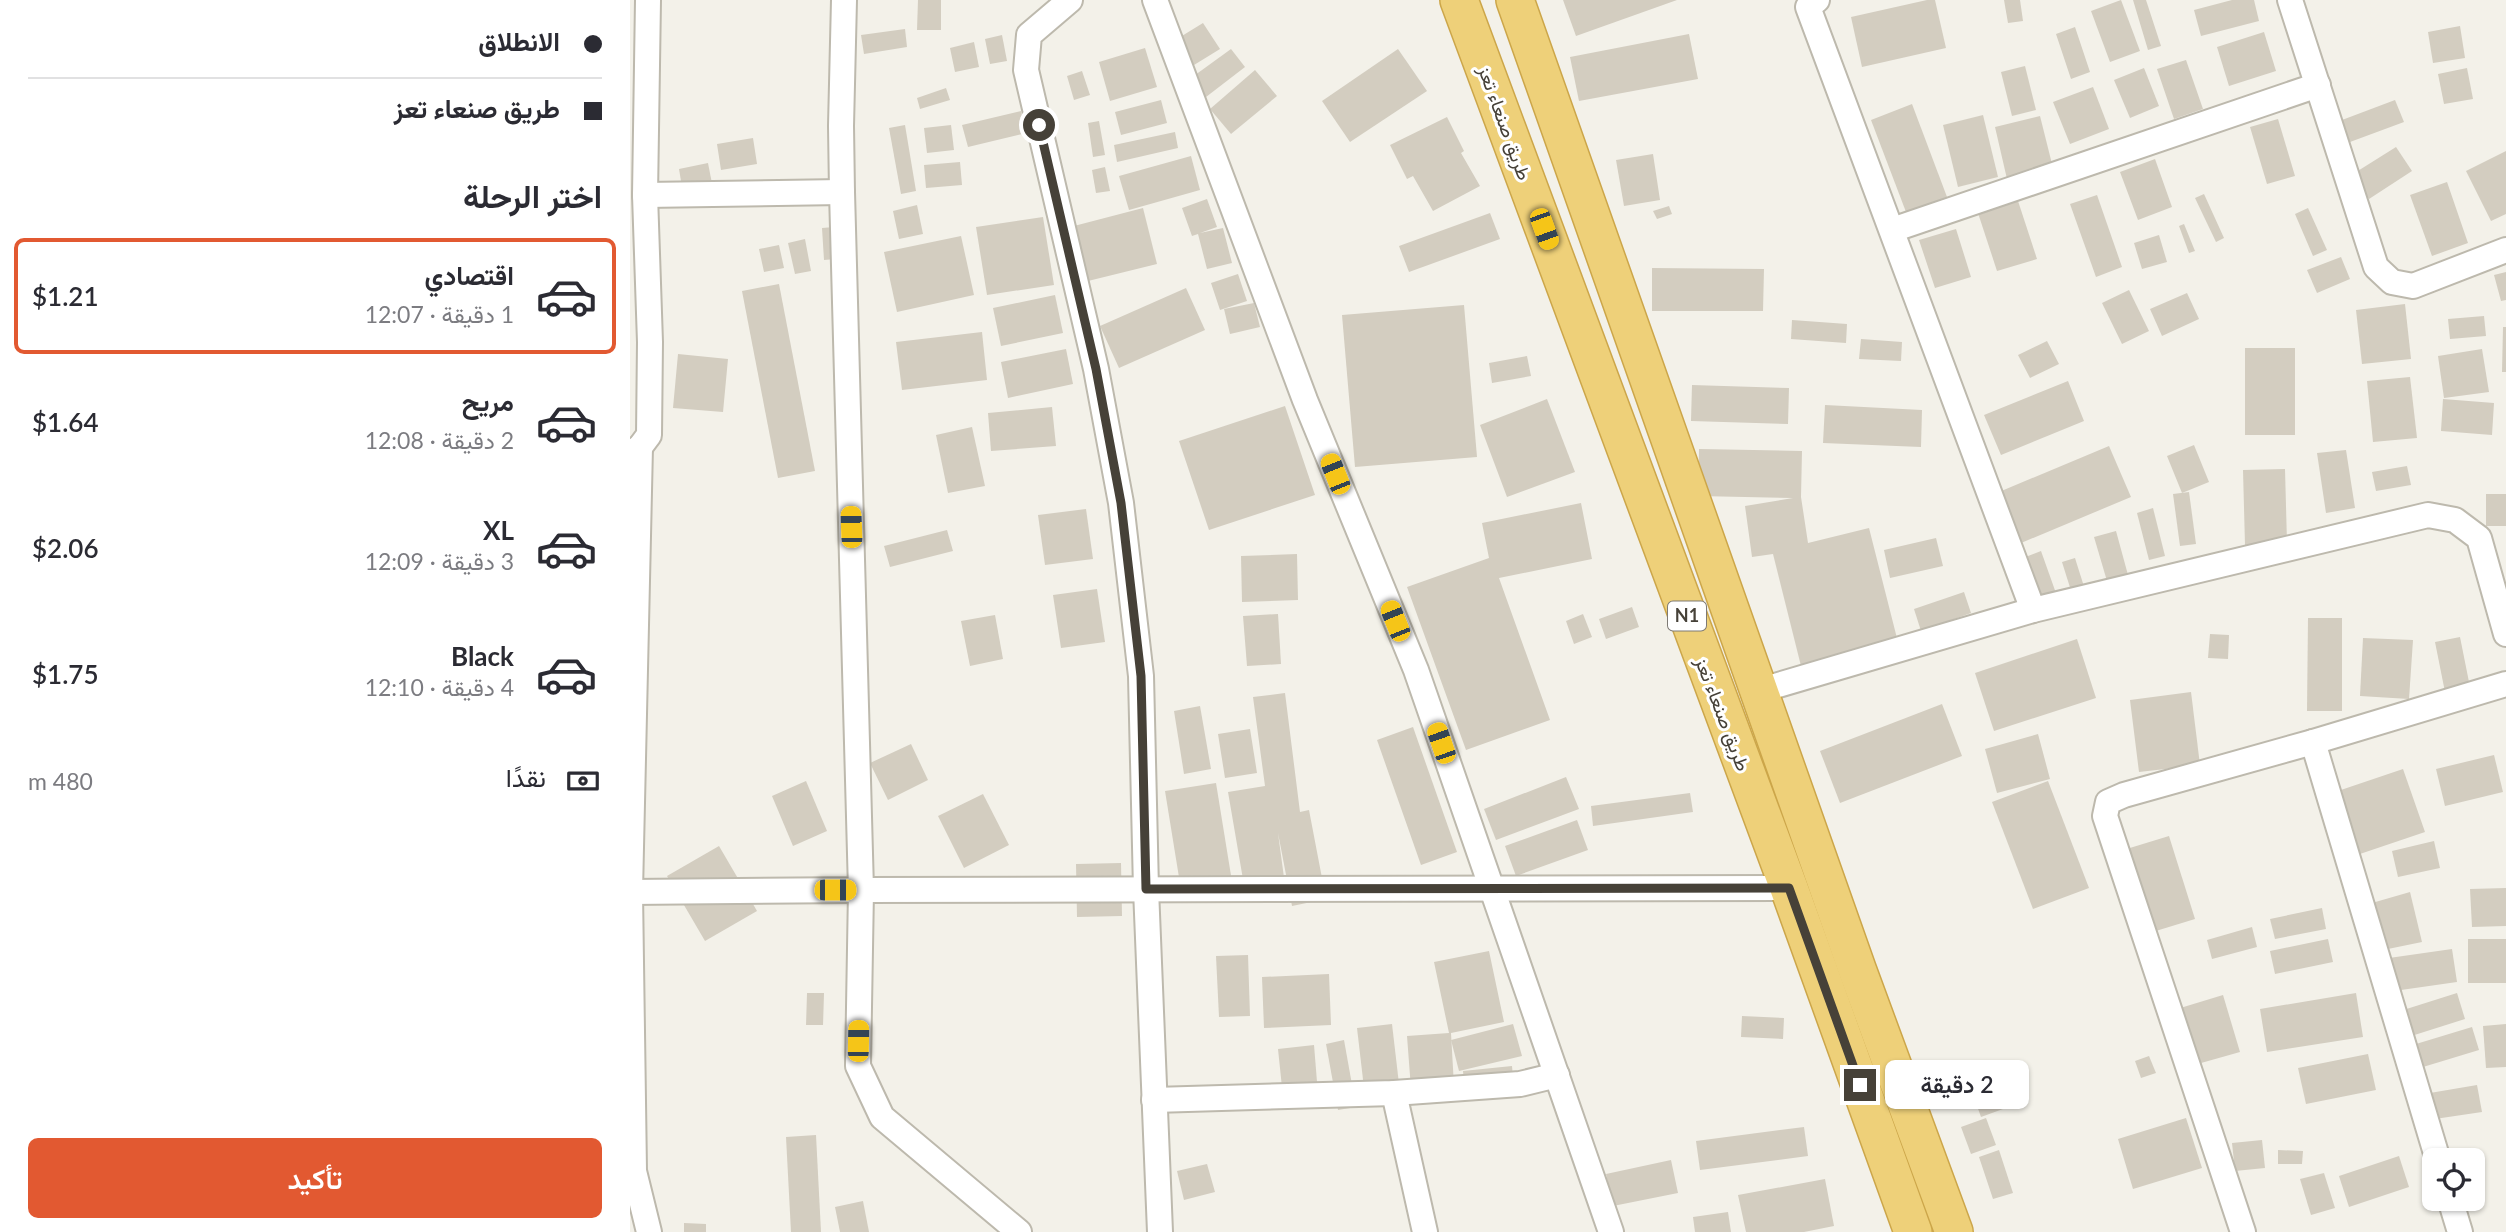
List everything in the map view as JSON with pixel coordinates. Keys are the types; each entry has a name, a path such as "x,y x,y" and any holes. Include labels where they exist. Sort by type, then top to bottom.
{"highway":[{"name":"طريق صنعاء تعز","path":"1459,0 1789,888 1913,1232"},
{"name":"طريق صنعاء تعز","path":"1515,0 1857,969 1954,1232"}],"street":[{"path":"648,0 645,195 650,342 649,435 635,450 630,892 634,1171 649,1232"},
{"path":"844,0 842,192 861,890 858,1066 882,1117 1019,1232"},
{"path":"1070,0 1029,35 1026,71 1096,369 1121,503 1141,676 1146,889 1160,1232"},
{"path":"1155,0 1305,400 1416,670 1611,1232"},
{"path":"1817,0 1808,7 2033,610"},
{"path":"2290,0 2376,267 2392,282 2413,286 2506,250"},
{"path":"1892,230 2318,85"},
{"path":"645,195 842,192"},
{"path":"1758,691 2033,610 2428,516 2455,520 2479,538 2506,634"},
{"path":"2243,1232 2105,816 2108,803 2124,795 2506,684"},
{"path":"2313,742 2434,1148"},
{"path":"630,892 1789,888"},
{"path":"1154,1100 1394,1093 1520,1084 1556,1076"},
{"path":"1394,1093 1425,1232"},
{"path":"2454,1211 2460,1232"}],"building":[{"path":"918,0 941,0 941,30 917,30"},
{"path":"1563,0 1677,0 1576,36"},
{"path":"1935,0 1946,48 1862,67 1851,17"},
{"path":"2004,0 2020,0 2023,21 2008,23"},
{"path":"2121,0 2140,51 2110,62 2091,11"},
{"path":"2133,0 2146,0 2161,46 2148,50"},
{"path":"2232,0 2254,0 2259,21 2201,36 2194,10"},
{"path":"1203,23 1220,49 1194,65 1177,39"},
{"path":"2460,26 2465,58 2433,63 2428,32"},
{"path":"2075,27 2090,72 2071,79 2056,34"},
{"path":"905,29 907,47 864,54 861,35"},
{"path":"2264,32 2276,71 2229,86 2217,47"},
{"path":"1689,34 1698,79 1579,101 1570,57"},
{"path":"1002,35 1007,61 990,64 985,39"},
{"path":"974,42 979,67 955,72 950,48"},
{"path":"1145,48 1157,87 1110,101 1099,62"},
{"path":"1231,49 1245,67 1206,97 1191,78"},
{"path":"1398,49 1427,91 1350,142 1322,101"},
{"path":"2186,60 2203,109 2174,119 2157,69"},
{"path":"2025,66 2036,110 2012,116 2001,72"},
{"path":"2144,68 2159,106 2130,118 2114,80"},
{"path":"2467,68 2473,99 2444,104 2438,74"},
{"path":"1255,70 1277,96 1231,134 1210,109"},
{"path":"1082,71 1090,95 1074,100 1067,76"},
{"path":"2093,87 2109,129 2070,144 2053,102"},
{"path":"946,88 950,100 920,109 917,98"},
{"path":"1161,100 1167,123 1121,135 1115,112"},
{"path":"2395,100 2404,122 2350,142 2342,120"},
{"path":"1912,104 1947,197 1906,212 1871,120"},
{"path":"1021,111 1026,133 968,147 962,125"},
{"path":"1983,115 1998,177 1958,187 1943,125"},
{"path":"2040,116 2053,168 2007,179 1995,127"},
{"path":"1447,117 1464,151 1461,153 1480,186 1433,211 1413,176 1407,179 1390,145"},
{"path":"2278,119 2295,176 2267,184 2250,127"},
{"path":"1099,121 1105,155 1093,157 1088,123"},
{"path":"905,125 916,191 901,194 889,128"},
{"path":"951,125 954,150 927,153 924,128"},
{"path":"1175,132 1178,148 1117,162 1114,145"},
{"path":"753,138 757,164 721,170 717,144"},
{"path":"2396,147 2412,171 2369,199 2353,174"},
{"path":"2506,151 2506,214 2491,221 2466,171"},
{"path":"1653,154 1660,200 1624,206 1616,160"},
{"path":"1191,156 1200,190 1129,210 1119,176"},
{"path":"2155,159 2172,207 2138,220 2120,172"},
{"path":"960,162 962,185 926,188 924,165"},
{"path":"708,163 715,199 685,205 679,169"},
{"path":"1105,167 1110,191 1096,193 1092,170"},
{"path":"2447,182 2468,243 2432,256 2410,195"},
{"path":"2204,194 2224,238 2216,242 2195,198"},
{"path":"2097,195 2122,267 2096,277 2070,204"},
{"path":"1207,199 1217,227 1200,233 1223,228 1232,263 1207,269 1198,234 1192,236 1182,208"},
{"path":"2018,201 2037,259 1997,271 1978,213"},
{"path":"917,205 923,234 899,239 893,211"},
{"path":"1669,206 1672,214 1657,219 1653,211"},
{"path":"1143,208 1157,264 1088,281 1074,226"},
{"path":"2308,208 2327,250 2313,256 2295,214"},
{"path":"1490,213 1500,239 1409,272 1399,246"},
{"path":"1043,217 1054,285 987,295 976,227"},
{"path":"2184,224 2195,251 2189,253 2179,226"},
{"path":"834,227 836,259 824,260 822,228"},
{"path":"1956,229 1971,277 1935,288 1919,240"},
{"path":"2159,235 2167,262 2142,269 2134,243"},
{"path":"961,236 974,295 897,312 884,252"},
{"path":"805,239 811,271 795,274 788,243"},
{"path":"779,245 784,268 764,272 759,249"},
{"path":"2341,257 2350,279 2317,293 2307,270"},
{"path":"1652,268 1764,269 1763,311 1652,311"},
{"path":"2506,272 2506,300 2501,301 2494,275"},
{"path":"1238,274 1247,301 1220,310 1211,283"},
{"path":"779,284 815,471 778,478 742,291"},
{"path":"1186,288 1205,330 1119,368 1100,326"},
{"path":"2129,290 2149,331 2122,344 2102,303"},
{"path":"2187,293 2199,319 2162,336 2150,309"},
{"path":"1055,295 1063,333 1001,346 993,308"},
{"path":"1254,303 1260,327 1230,334 1224,309"},
{"path":"2405,304 2411,359 2362,364 2356,310"},
{"path":"1464,305 1477,457 1355,467 1342,315"},
{"path":"2484,316 2486,336 2450,339 2448,319"},
{"path":"1792,320 1847,324 1846,343 1791,339"},
{"path":"2503,327 2506,327 2506,372 2502,372"},
{"path":"982,332 987,380 902,390 896,342"},
{"path":"1861,339 1902,342 1901,361 1859,359"},
{"path":"2047,341 2059,364 2030,378 2018,355"},
{"path":"2245,348 2295,348 2295,435 2245,435"},
{"path":"1066,349 1073,384 1008,398 1001,362"},
{"path":"2482,349 2489,392 2444,398 2438,356"},
{"path":"678,354 728,359 723,412 673,408"},
{"path":"1527,356 1531,376 1492,383 1489,363"},
{"path":"2410,377 2417,438 2373,442 2367,381"},
{"path":"2068,381 2084,421 2001,455 1984,415"},
{"path":"1692,385 1789,388 1788,424 1691,421"},
{"path":"1547,399 1575,472 1507,497 1480,425"},
{"path":"2443,399 2494,403 2492,435 2441,431"},
{"path":"1825,405 1922,410 1921,447 1823,443"},
{"path":"1285,406 1315,495 1209,530 1179,441"},
{"path":"1052,407 1056,446 991,451 988,413"},
{"path":"972,427 985,486 948,493 936,435"},
{"path":"2194,445 2209,482 2182,493 2167,456"},
{"path":"2109,446 2131,497 2021,543 1999,492"},
{"path":"1699,449 1802,451 1801,497 1808,543 1869,528 1901,654 1804,678 1773,554 1752,557 1745,506 1793,498 1698,496"},
{"path":"2346,450 2355,508 2326,513 2317,453"},
{"path":"2407,466 2411,485 2376,491 2372,472"},
{"path":"2285,469 2287,543 2245,545 2243,470"},
{"path":"2189,492 2196,544 2180,546 2173,494"},
{"path":"2486,494 2506,494 2506,526 2486,526"},
{"path":"1581,503 1592,559 1499,578 1550,720 1466,750 1407,587 1489,558 1482,523"},
{"path":"2153,508 2165,556 2149,560 2137,513"},
{"path":"1086,509 1093,559 1045,565 1038,515"},
{"path":"947,530 953,551 890,567 884,546"},
{"path":"2116,531 2128,575 2107,581 2094,537"},
{"path":"1936,538 1943,566 1890,578 1884,550"},
{"path":"2041,551 2057,596 2037,604 2020,559"},
{"path":"1297,554 1298,600 1242,602 1241,556"},
{"path":"2075,558 2086,593 2073,597 2062,562"},
{"path":"1097,589 1105,642 1061,648 1053,595"},
{"path":"1964,592 1971,613 1921,631 1914,609"},
{"path":"1632,607 1639,627 1606,639 1599,619"},
{"path":"1278,614 1281,664 1247,666 1243,616"},
{"path":"1583,614 1592,637 1574,644 1566,621"},
{"path":"995,615 1003,659 970,666 961,621"},
{"path":"2308,618 2342,618 2342,711 2307,711"},
{"path":"2210,634 2229,635 2228,659 2208,658"},
{"path":"2460,637 2470,687 2445,692 2435,642"},
{"path":"2363,638 2413,640 2409,699 2360,696"},
{"path":"2077,639 2096,698 1994,731 1975,673"},
{"path":"2191,692 2200,765 2139,772 2130,700"},
{"path":"1285,693 1300,812 1309,810 1326,899 1292,906 1278,833 1285,885 1245,891 1228,792 1265,786 1253,697"},
{"path":"1942,704 1962,756 1840,803 1820,751"},
{"path":"1200,706 1211,769 1184,774 1174,711"},
{"path":"1413,727 1457,852 1421,865 1377,740"},
{"path":"1250,729 1257,773 1225,778 1218,734"},
{"path":"2038,734 2050,779 1997,793 1985,749"},
{"path":"911,744 928,780 888,800 870,763"},
{"path":"2494,755 2503,792 2445,806 2436,769"},
{"path":"2403,769 2425,832 2354,856 2332,793"},
{"path":"1566,777 1579,809 1496,840 1484,809"},
{"path":"806,781 827,831 793,846 772,796"},
{"path":"2048,781 2089,888 2033,909 1992,802"},
{"path":"1216,783 1234,894 1183,902 1165,791"},
{"path":"1690,793 1693,812 1593,826 1591,806"},
{"path":"983,794 1009,845 964,868 938,816"},
{"path":"1577,820 1588,850 1516,876 1505,846"},
{"path":"2169,836 2195,919 2146,934 2120,851"},
{"path":"2434,841 2440,868 2398,877 2392,851"},
{"path":"719,846 757,911 705,941 667,876"},
{"path":"1121,863 1122,916 1077,917 1076,864"},
{"path":"2506,888 2506,926 2472,927 2470,889"},
{"path":"2410,892 2422,942 2383,950 2365,905"},
{"path":"2322,908 2326,929 2275,939 2270,919"},
{"path":"2252,927 2257,947 2212,959 2207,940"},
{"path":"2328,939 2333,962 2275,974 2270,951"},
{"path":"2468,939 2506,939 2506,983 2468,983"},
{"path":"2452,949 2457,982 2394,991 2389,958"},
{"path":"1489,951 1504,1022 1451,1033 1454,1086 1411,1089 1407,1036 1449,1033 1434,962"},
{"path":"1248,955 1250,1016 1219,1017 1216,956"},
{"path":"1329,974 1331,1025 1264,1028 1262,977"},
{"path":"807,993 824,993 823,1025 806,1025"},
{"path":"2356,993 2363,1037 2267,1052 2260,1009"},
{"path":"2457,993 2465,1019 2405,1038 2397,1012"},
{"path":"2223,995 2240,1052 2194,1065 2177,1009"},
{"path":"1742,1016 1784,1018 1783,1039 1741,1037"},
{"path":"1392,1024 1399,1084 1364,1088 1357,1028"},
{"path":"1513,1024 1522,1056 1459,1071 1451,1040"},
{"path":"2506,1024 2506,1067 2486,1068 2483,1026"},
{"path":"2472,1027 2479,1050 2423,1067 2416,1044"},
{"path":"1344,1040 1356,1107 1338,1110 1326,1044"},
{"path":"1314,1045 1318,1094 1283,1097 1278,1049"},
{"path":"2368,1054 2376,1090 2306,1104 2298,1068"},
{"path":"2149,1056 2156,1073 2141,1078 2135,1061"},
{"path":"1512,1066 1514,1088 1465,1093 1463,1071"},
{"path":"2477,1085 2482,1112 2428,1120 2424,1094"},
{"path":"1999,1096 2003,1109 1981,1117 1976,1103"},
{"path":"1986,1118 1996,1145 1971,1154 1961,1127"},
{"path":"2186,1118 2202,1168 2133,1189 2118,1139"},
{"path":"1804,1127 1808,1156 1700,1170 1696,1141"},
{"path":"816,1135 821,1232 791,1232 786,1137"},
{"path":"2262,1140 2265,1168 2235,1171 2232,1143"},
{"path":"1999,1150 2013,1193 1993,1199 1979,1157"},
{"path":"2278,1150 2303,1151 2302,1164 2278,1164"},
{"path":"2399,1156 2409,1187 2349,1207 2339,1176"},
{"path":"1671,1160 1678,1193 1613,1206 1606,1174"},
{"path":"1207,1164 1215,1192 1184,1200 1177,1171"},
{"path":"2324,1173 2335,1208 2311,1215 2300,1179"},
{"path":"1825,1179 1834,1226 1804,1232 1746,1232 1738,1195"},
{"path":"863,1201 869,1232 840,1232 835,1207"},
{"path":"1728,1212 1731,1232 1695,1232 1693,1217"},
{"path":"684,1223 706,1224 706,1232 684,1232"}],"route":[{"path":"1039,125 1096,369 1121,503 1141,676 1146,889 1789,888 1860,1085"}]}
